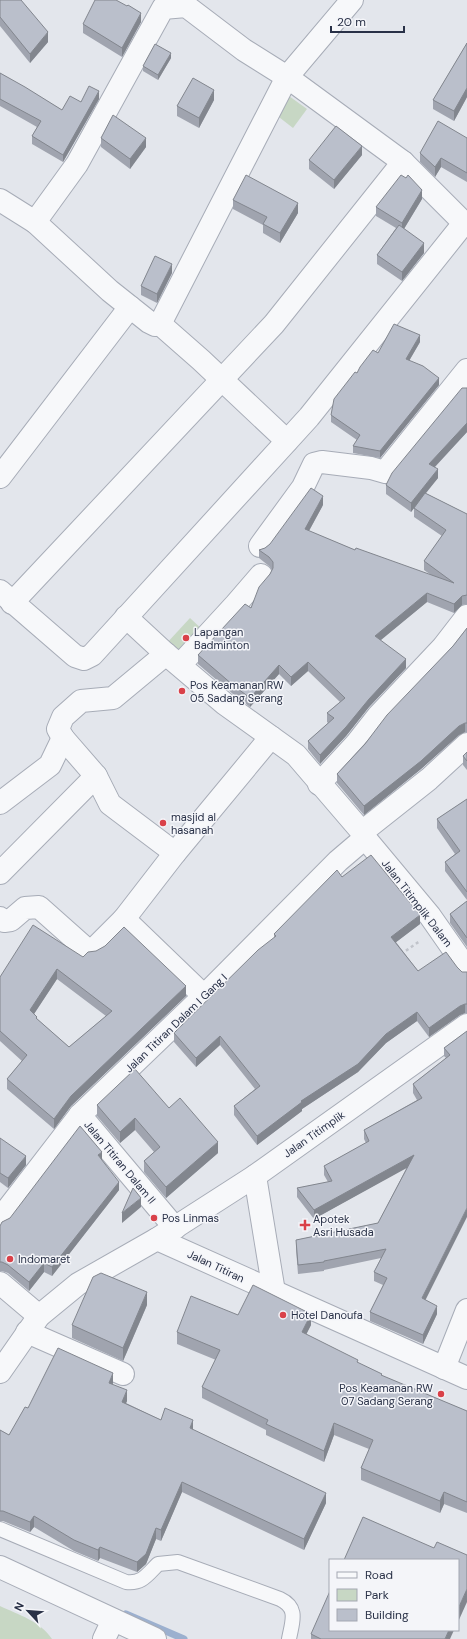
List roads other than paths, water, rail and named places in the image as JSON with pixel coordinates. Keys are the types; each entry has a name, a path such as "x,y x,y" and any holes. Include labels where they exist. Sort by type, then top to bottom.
{"street":[{"path":"160,324 287,77 352,0"},
{"path":"35,222 77,164 159,4 188,3 244,50 287,77 403,162 466,224 309,417 92,654 84,660 75,656 6,597 274,324 403,162"},
{"path":"0,200 35,222 110,291 130,307 155,325 160,324 202,360 287,440"},
{"path":"0,476 130,307"},
{"path":"260,546 303,487 314,464 322,462 371,468 385,472 467,370"},
{"path":"175,853 110,804 96,776 63,738 58,728 63,717 81,700 113,698 173,659 236,604 261,575"},
{"path":"319,784 356,744 378,716 443,647 467,616"},
{"name":"Jalan Titimplik Dalam","path":"126,617 225,704 296,755 319,784 364,835 438,928 467,969"},
{"path":"0,918 4,921 11,920 25,908 39,908 84,947 90,950 96,947 124,919 175,853 271,737"},
{"path":"0,803 50,765 63,738"},
{"name":"Jalan Titiran Dalam I Gang I","path":"0,1220 80,1115 204,996 364,835 467,744"},
{"path":"0,873 96,776"},
{"path":"124,919 204,996"},
{"name":"Jalan Titimplik","path":"166,1233 255,1176 467,1025"},
{"name":"Jalan Titiran Dalam II","path":"80,1115 166,1233"},
{"path":"255,1176 274,1292"},
{"path":"0,1372 33,1324 78,1284 166,1233"},
{"name":"Jalan Titiran","path":"166,1233 274,1292 467,1378"},
{"path":"0,1283 33,1324 123,1374"},
{"path":"444,1368 467,1310"},
{"path":"0,1567 155,1639"},
{"path":"104,1639 112,1620"}],"lane":[{"path":"0,1529 126,1582 135,1583 146,1576 158,1564 178,1562 280,1599 288,1603 293,1614 293,1625 289,1639"}],"waterway":[{"path":"126,1614 184,1639"}],"place":[{"name":"Lapangan Badminton","path":"186,638"},
{"name":"Pos Keamanan RW 05 Sadang Serang","path":"182,691"},
{"name":"masjid al hasanah","path":"163,823"},
{"name":"Pos Linmas","path":"154,1218"},
{"name":"Apotek Asri Husada","path":"305,1225"},
{"name":"Indomaret","path":"10,1259"},
{"name":"Hotel Danoufa","path":"283,1315"},
{"name":"Pos Keamanan RW 07 Sadang Serang","path":"441,1394"}]}
